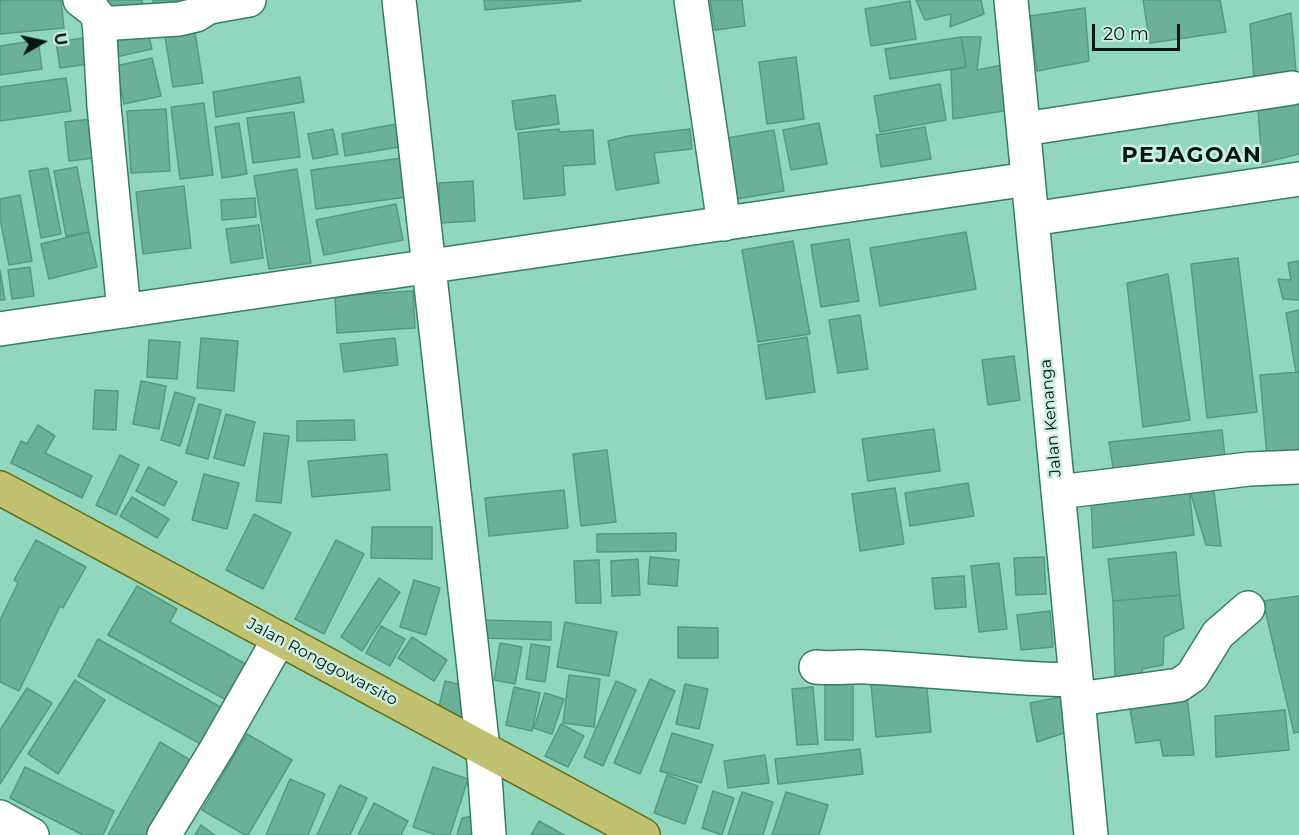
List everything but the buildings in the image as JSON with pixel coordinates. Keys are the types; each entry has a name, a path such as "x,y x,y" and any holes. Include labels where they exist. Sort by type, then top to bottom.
{"main road":[{"name":"Jalan Ronggowarsito","path":"0,488 643,835"}],"street":[{"path":"124,311 104,106 90,12 179,19 196,15 207,8 249,0"},
{"path":"399,0 483,748 489,835"},
{"path":"691,0 724,224"},
{"name":"Jalan Kenanga","path":"1011,0 1091,835"},
{"path":"1024,129 1292,88"},
{"path":"0,329 1028,179"},
{"path":"1032,219 1299,179"},
{"path":"1058,492 1249,469 1299,467"},
{"path":"816,667 866,666 968,673 1077,689 1179,685 1192,676 1218,634 1248,608"},
{"path":"164,835 279,639"},
{"path":"0,817 32,835"}],"district":[{"name":"PEJAGOAN","path":"1192,156"}]}
